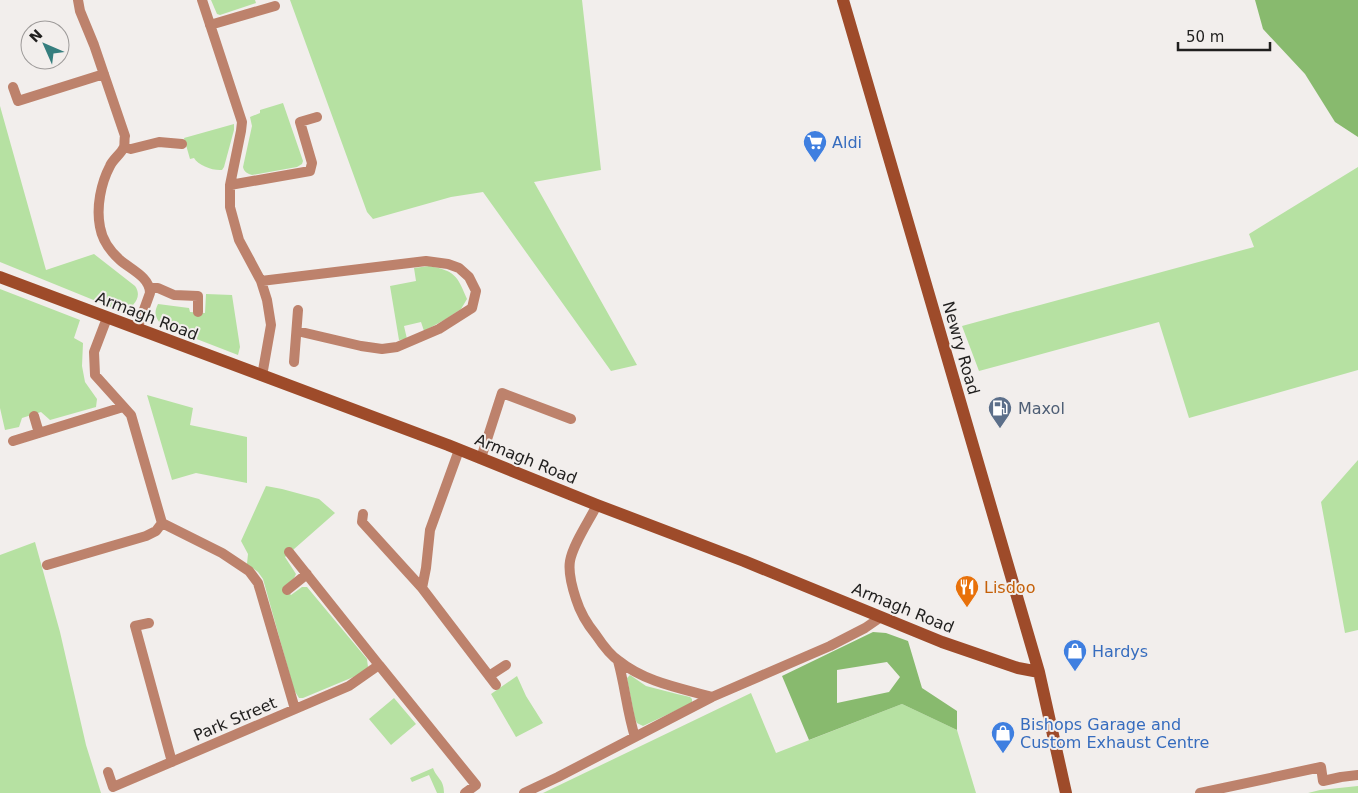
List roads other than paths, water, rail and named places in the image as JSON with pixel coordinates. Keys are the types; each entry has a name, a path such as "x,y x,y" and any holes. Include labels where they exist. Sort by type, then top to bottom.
{"main road":[{"name":"Newry Road","path":"843,0 1039,672 1066,793"},
{"name":"Armagh Road","path":"0,278 481,458 597,505 744,560 942,642 1018,668 1039,672"}],"street":[{"path":"78,0 80,11 125,136 124,147 110,165 100,190 99,214 100,227 110,250 145,279 150,288 137,329"},
{"path":"202,0 242,122 230,185 230,207 239,240 261,281 272,325 262,376"},
{"path":"210,25 274,6"},
{"path":"13,87 18,101 104,74"},
{"path":"230,185 310,171 312,163 300,122 317,117"},
{"path":"124,147 131,149 159,142 182,144"},
{"path":"261,281 426,261 459,268 469,277 476,291 472,308 438,329 397,347 382,349 361,346 297,331"},
{"path":"150,288 158,288 174,295 198,296 198,312"},
{"path":"294,362 298,310"},
{"path":"107,318 94,352 95,375 131,415 162,523 222,553 249,572 258,583 294,709"},
{"path":"481,458 502,393 571,419"},
{"path":"13,441 123,407"},
{"path":"34,416 39,433"},
{"path":"422,588 430,530 459,450"},
{"path":"597,505 575,546 570,560 570,574 579,609 588,625 618,661 660,682 712,697"},
{"path":"364,514 362,522 422,588 496,685"},
{"path":"46,565 146,536 156,531 162,523"},
{"path":"289,552 476,785 465,793"},
{"path":"287,590 307,574"},
{"path":"524,793 712,697 830,646 865,628 881,617"},
{"path":"148,623 134,626 172,762"},
{"path":"618,661 635,737"},
{"name":"Park Street","path":"108,772 113,787 349,686 379,665"},
{"path":"489,676 506,665"},
{"path":"1200,793 1321,767 1323,780 1358,775"}],"place":[{"name":"Aldi","path":"815,163"},
{"name":"Maxol","path":"1000,429"},
{"name":"Lisdoo","path":"967,608"},
{"name":"Hardys","path":"1075,672"},
{"name":"Bishops Garage and Custom Exhaust Centre","path":"1003,754"}]}
